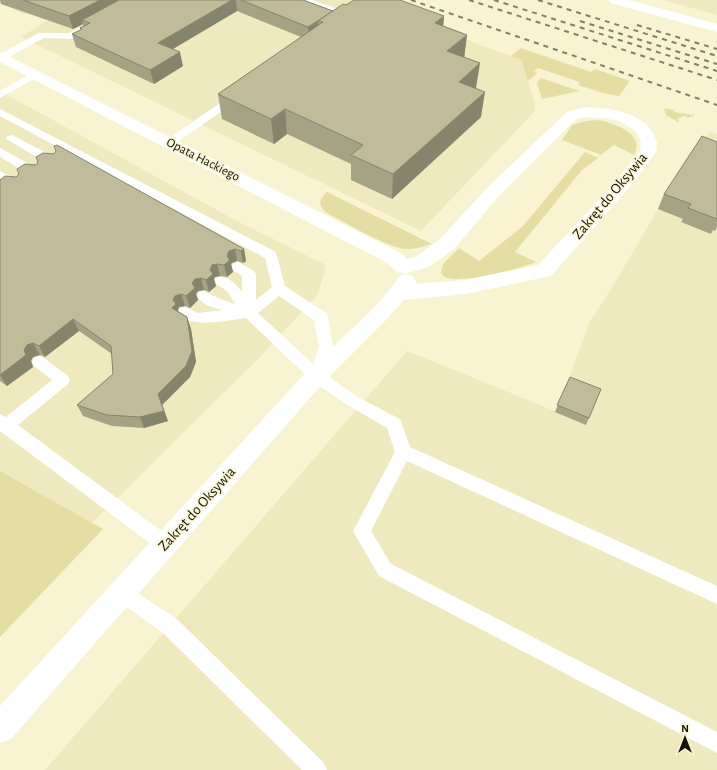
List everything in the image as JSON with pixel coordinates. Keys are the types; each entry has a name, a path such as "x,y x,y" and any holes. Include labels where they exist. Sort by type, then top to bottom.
{"street":[{"path":"615,0 717,28"},
{"name":"Opata Hackiego","path":"0,57 394,258 404,267"},
{"name":"Zakręt do Oksywia","path":"0,728 316,376 380,314 398,293 405,285 407,276 404,267 422,262 447,244 494,191 573,115 585,112 611,114 633,122 646,134 649,143 648,152 618,190 544,271 466,287 398,293"}],"lane":[{"path":"305,0 352,17 338,26"},
{"path":"0,57 42,35 71,36 98,22"},
{"path":"0,95 35,74"},
{"path":"169,143 247,89"},
{"path":"0,112 271,255 279,289 321,317 326,347 316,376"},
{"path":"0,146 28,126"},
{"path":"12,138 54,162"},
{"path":"0,152 36,173"},
{"path":"0,175 17,185"},
{"path":"238,267 249,274 249,313"},
{"path":"221,281 232,288 249,313 316,376 351,400 394,424 403,452 362,531 385,570 717,743"},
{"path":"185,312 196,318 249,313 279,289"},
{"path":"204,296 215,303 249,313"},
{"path":"39,362 64,380 3,424 165,544"},
{"path":"403,452 717,595"},
{"path":"122,593 170,626 317,770"}],"shaded area":[{"path":"0,0 361,0 521,60 535,103 535,111 421,231 21,37 48,20 27,13 23,14 14,10 15,9 0,4"},
{"path":"663,0 717,0 717,15"},
{"path":"521,48 591,72 595,69 630,81 619,96 603,93 578,85 580,82 538,68 534,72 537,73 528,81 521,60 511,56"},
{"path":"541,78 580,91 542,99 537,83"},
{"path":"0,91 235,220 326,265 318,294 262,355 92,523 0,471"},
{"path":"664,108 674,110 674,112 693,115 693,113 695,115 688,118 685,116 677,119 680,122 678,122 666,115"},
{"path":"598,120 620,127 632,135 636,141 637,148 634,155 614,145 601,155 562,140 572,125 586,121"},
{"path":"710,131 717,134 717,770 45,770 407,351 555,411 567,384 589,323 613,286 658,209"},
{"path":"585,152 598,158 582,170 515,252 536,262 518,268 466,279 447,278 441,273 443,264 459,248 479,261 522,227"},
{"path":"327,192 432,244 404,249 366,234 327,213 322,208 320,203"},
{"path":"0,471 103,529 0,637"}],"building":[{"path":"23,0 100,0 69,16"},
{"path":"119,0 232,0 158,43 180,52 150,70 72,34 90,23 82,20"},
{"path":"241,0 303,0 333,11 308,27"},
{"path":"354,0 400,0 444,16 435,23 467,35 447,51 480,63 459,82 485,92 393,174 351,155 363,145 285,109 271,119 218,94 323,22 318,21 343,4 346,5"},
{"path":"702,136 717,142 717,219 688,208 691,204 664,194"},
{"path":"57,145 244,249 241,251 235,249 229,251 227,256 230,260 224,265 212,265 210,270 213,274 206,280 201,278 195,279 192,283 195,288 186,296 181,294 175,296 173,300 176,304 172,308 187,317 192,351 186,366 158,394 164,411 140,417 107,415 77,405 113,374 111,346 73,319 39,346 33,343 27,345 24,350 26,355 0,375 0,180 5,176 16,177 19,174 17,169 25,164 36,165 38,162 36,157 43,153 54,154 56,151 54,146"},
{"path":"570,377 601,389 589,418 557,405"}],"railway":[{"path":"411,0 717,105"},
{"path":"469,0 717,80"},
{"path":"494,0 717,71"},
{"path":"538,0 717,56"},
{"path":"580,21 717,64"},
{"path":"637,25 717,49"}]}
